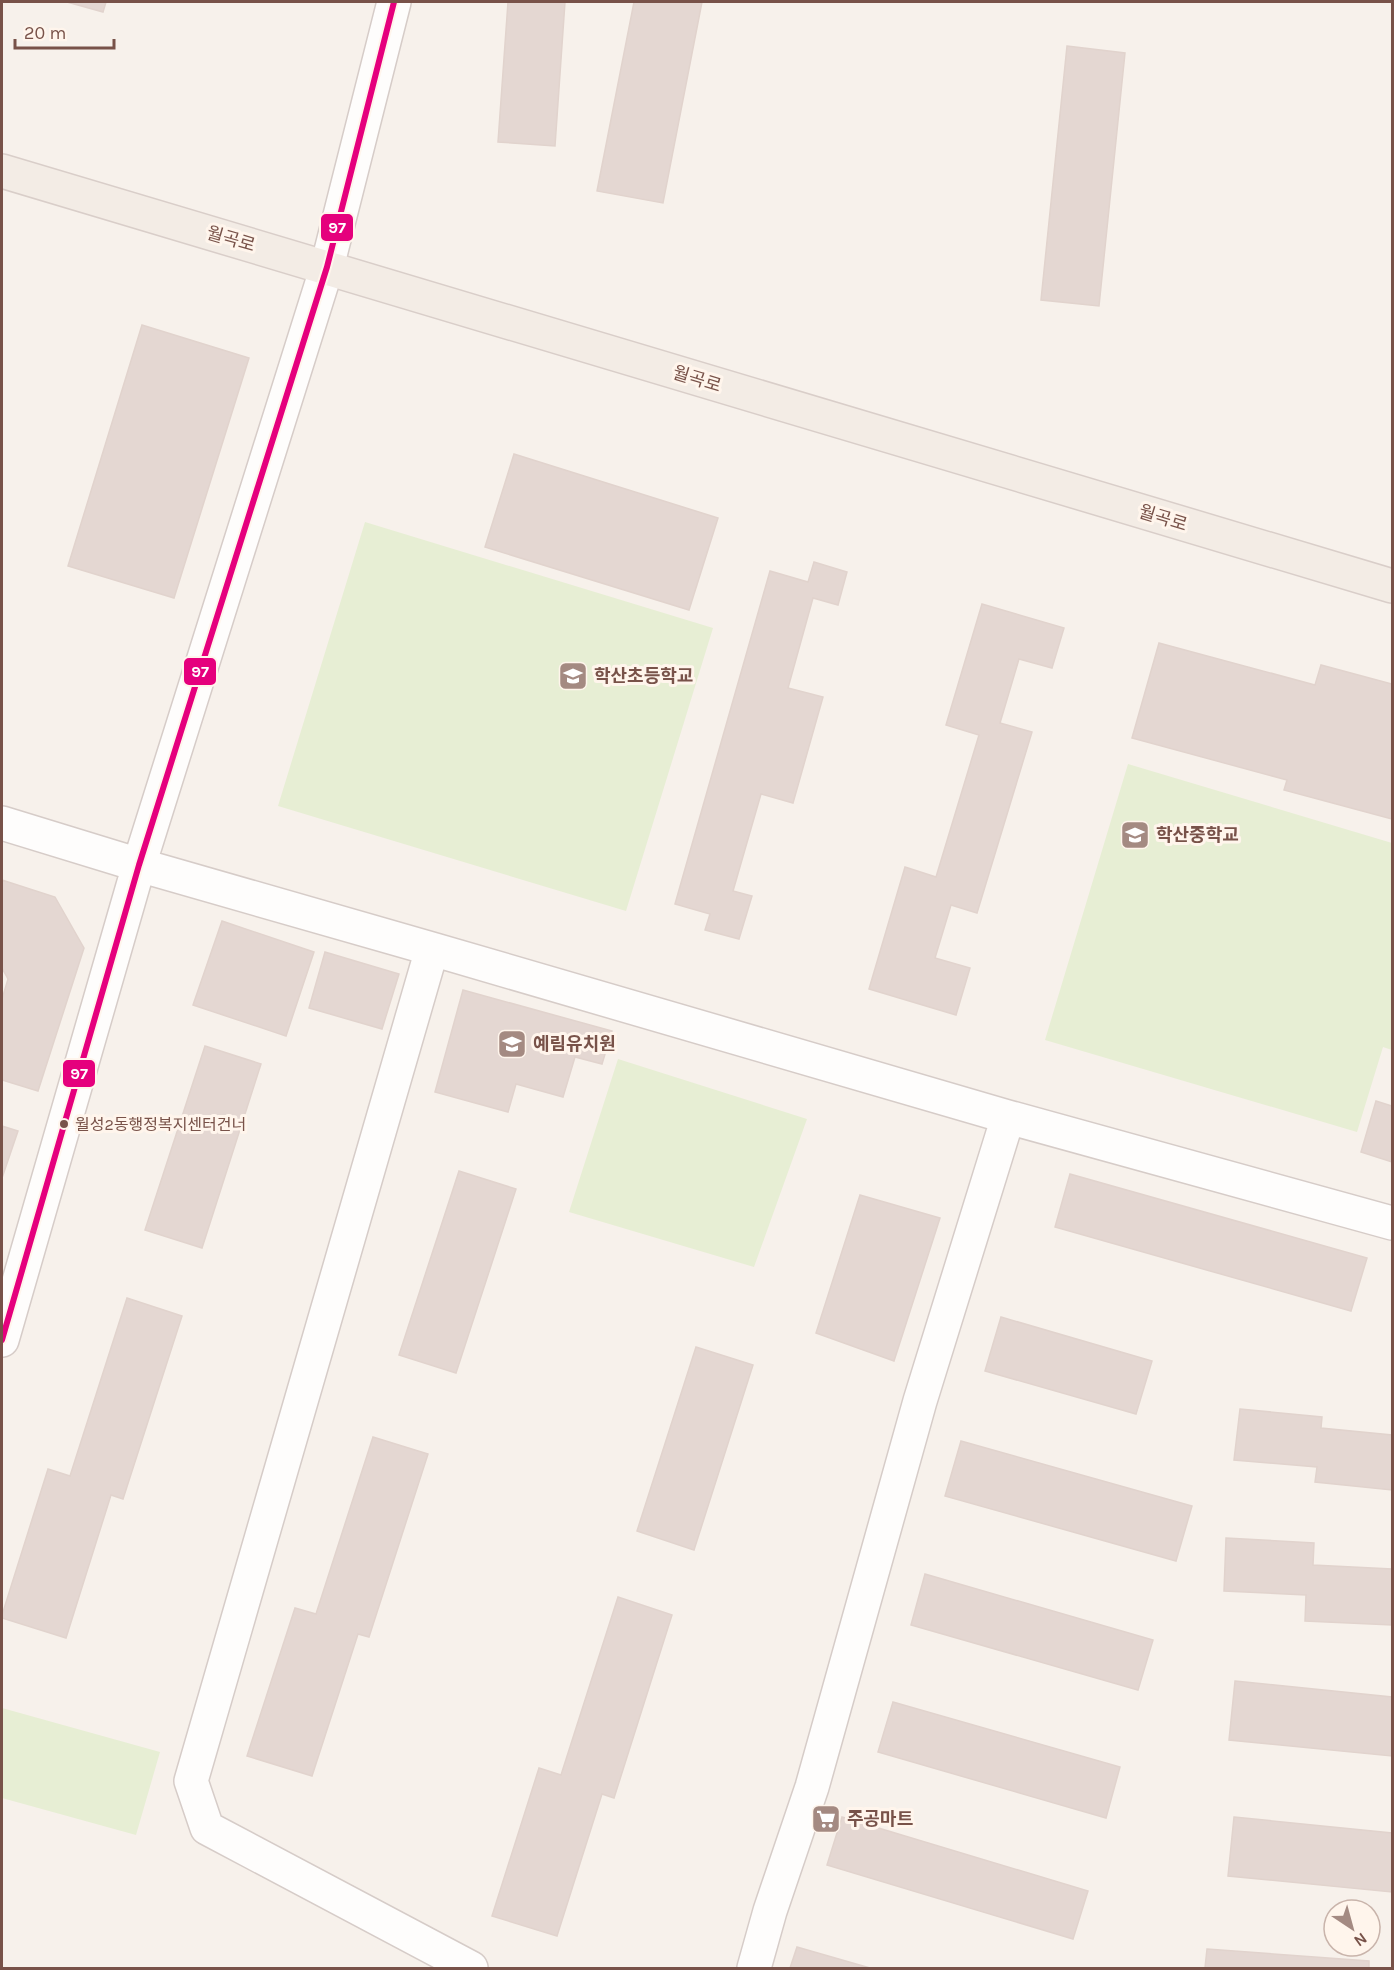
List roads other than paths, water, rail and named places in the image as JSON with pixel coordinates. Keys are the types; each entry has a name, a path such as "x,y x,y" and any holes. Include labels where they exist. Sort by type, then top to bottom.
{"main road":[{"name":"월곡로","path":"2,171 1392,586"}],"street":[{"path":"2,1340 140,865 327,267 394,2"},
{"path":"2,823 1008,1117 1392,1223"},
{"path":"432,949 191,1781 207,1828 471,1968"},
{"path":"754,1968 770,1911 812,1787 920,1401 1008,1117"}],"place":[{"name":"학산초등학교","path":"573,676"},
{"name":"학산중학교","path":"1135,835"},
{"name":"예림유치원","path":"512,1044"},
{"name":"월성2동행정복지센터건너","path":"64,1124"},
{"name":"주공마트","path":"826,1819"}]}
